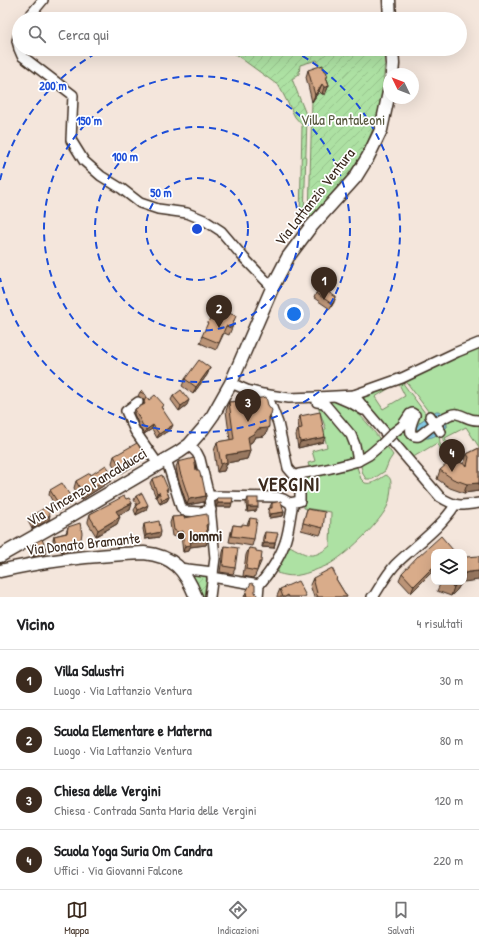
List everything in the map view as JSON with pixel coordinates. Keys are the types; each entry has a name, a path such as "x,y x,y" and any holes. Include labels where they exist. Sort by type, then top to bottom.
{"main road":[{"path":"389,0 390,12"},
{"path":"392,56 393,68"},
{"name":"Via Lattanzio Ventura","path":"189,445 213,415 231,383 273,286 288,257 309,229 355,178 368,157 381,130 386,104"},
{"name":"Via Vincenzo Pancalducci","path":"0,556 189,445"},
{"name":"Via Donato Bramante","path":"0,571 88,556 144,553 152,554 167,558 176,564 188,579 196,597"}],"street":[{"path":"33,12 43,0"},
{"path":"22,56 73,95 71,140 84,161 101,176 122,189 140,203 158,209 187,213 204,220 221,231 244,258 269,284 273,286"},
{"path":"231,383 247,390 289,398 354,395 402,378 479,343"},
{"path":"267,395 278,423 288,468 294,475 300,476 358,461 369,455 402,426 412,413 415,415 410,433 414,436 419,436 446,416 452,414 456,414 473,421 479,420"},
{"path":"354,395 440,497 455,505 462,506 479,503"},
{"path":"335,396 353,404 370,415"},
{"path":"316,397 317,402 324,403 351,435 355,445 358,461"},
{"path":"138,402 126,411 136,431 162,462 181,507 184,511 201,512 211,510"},
{"path":"430,416 441,432"},
{"path":"189,445 197,453 200,459 211,510 215,558 210,597"},
{"path":"290,503 300,502 300,476"},
{"path":"209,496 277,497 290,503 292,508 286,540 271,570 259,585 259,597"},
{"path":"372,597 394,566 451,512 455,505"},
{"path":"179,568 259,585"}],"green space":[{"name":"Villa Pantaleoni","path":"238,56 384,56 382,96 374,126 368,141 351,170 309,219 312,100 315,98 316,94 322,94 324,78 317,60 300,65 299,74 292,79 307,117 304,219 300,219 302,125 295,117 279,86"},
{"path":"479,346 479,417 445,415 438,411 431,415 405,380"},
{"path":"402,382 428,417 420,422 419,433 414,435 414,421 389,434 361,401 364,396 393,386 375,397 383,409 405,396 399,384"},
{"path":"325,401 337,402 351,408 363,418 382,442 358,459 357,445"},
{"path":"317,404 321,405 348,435 356,459 310,470 308,463 315,461 312,451 327,447 323,430 326,429"},
{"path":"447,418 456,418 477,425 479,424 479,447 466,427 445,438 452,451 450,452 443,440 442,432 447,427"},
{"path":"404,427 410,428 428,438 439,433 440,444 447,454 445,456 437,443 410,459 391,437"},
{"path":"386,445 393,455 385,471 373,479 366,479 360,462"},
{"path":"356,464 361,479 365,483 373,482 386,475 390,479 391,488 389,500 383,514 361,539 344,554 328,565 296,576 288,576 277,573 288,545 309,555 318,554 330,546 331,512 304,508 301,477"},
{"path":"190,573 207,576 204,597 201,597"}],"water":[{"path":"436,411 442,413 450,421 446,424 447,427 433,437 424,438 416,428 420,422"}],"building":[{"path":"323,65 328,77 326,77 329,85 324,87 322,84 315,95 308,70"},
{"path":"320,287 336,297 332,304 316,293"},
{"path":"215,307 236,316 231,328 226,326 219,343 202,336"},
{"path":"199,360 210,368 196,387 185,379"},
{"path":"181,390 189,400 181,406 173,396"},
{"path":"248,392 256,399 266,397 268,405 272,410 269,417 269,426 267,428 258,429 255,433 248,437 250,451 226,455 227,462 221,464 217,442 234,439 229,402 240,401 243,395"},
{"path":"145,395 149,400 155,395 164,405 161,407 173,425 159,434 153,425 146,430 135,409 145,404"},
{"path":"320,412 325,437 300,442 298,429 302,428 300,416"},
{"path":"137,443 144,454 121,468 114,456"},
{"path":"479,448 479,483 467,484 453,479 440,470 448,463 450,464 456,459 467,466 469,457 467,454"},
{"path":"194,458 196,470 199,470 202,477 206,496 189,499 178,462"},
{"path":"106,465 113,475 83,494 76,481 90,473 91,475"},
{"path":"162,475 168,489 166,489 169,497 162,500 159,492 157,493 152,479"},
{"path":"62,483 72,499 60,506 50,490"},
{"path":"142,493 148,505 138,510 136,505 140,503 136,496"},
{"path":"124,496 126,499 129,498 132,503 116,511 120,517 98,530 90,517 90,514"},
{"path":"217,498 233,498 232,503 218,503"},
{"path":"248,498 258,498 258,507 248,507"},
{"path":"281,501 284,512 270,514 269,508 272,508 272,503"},
{"path":"46,507 50,515 34,524 30,517"},
{"path":"307,509 325,512 323,528 303,523"},
{"path":"207,514 208,524 206,525 208,539 190,542 191,545 185,546 183,531 178,532 174,530 172,517 184,516 184,518"},
{"path":"250,518 257,519 254,539 231,536 233,525 249,525"},
{"path":"159,521 161,532 146,535 144,524"},
{"path":"80,523 82,533 80,545 63,547 62,544 56,544 54,536 67,533 68,527"},
{"path":"265,532 278,533 275,543 264,543"},
{"path":"441,536 452,549 431,549 431,569 414,586 402,573"},
{"path":"42,539 46,549 35,552 32,544"},
{"path":"225,546 238,548 235,568 223,566"},
{"path":"249,548 262,552 261,562 259,562 257,571 246,569"},
{"path":"479,556 479,571 467,572 467,557"},
{"path":"332,568 337,578 336,579 347,597 318,597 313,578"},
{"path":"298,581 306,596 289,597 288,595 283,597 280,589"},
{"path":"251,583 255,585 256,597 247,597 246,592"}],"place":[{"name":"Villa Salustri","path":"324,300"},
{"name":"Scuola Elementare e Materna","path":"219,328"},
{"name":"Chiesa delle Vergini","path":"248,422"},
{"name":"Scuola Yoga Suria Om Candra","path":"452,472"},
{"name":"Iommi","path":"181,536"}],"district":[{"name":"VERGINI","path":"289,484"}]}
